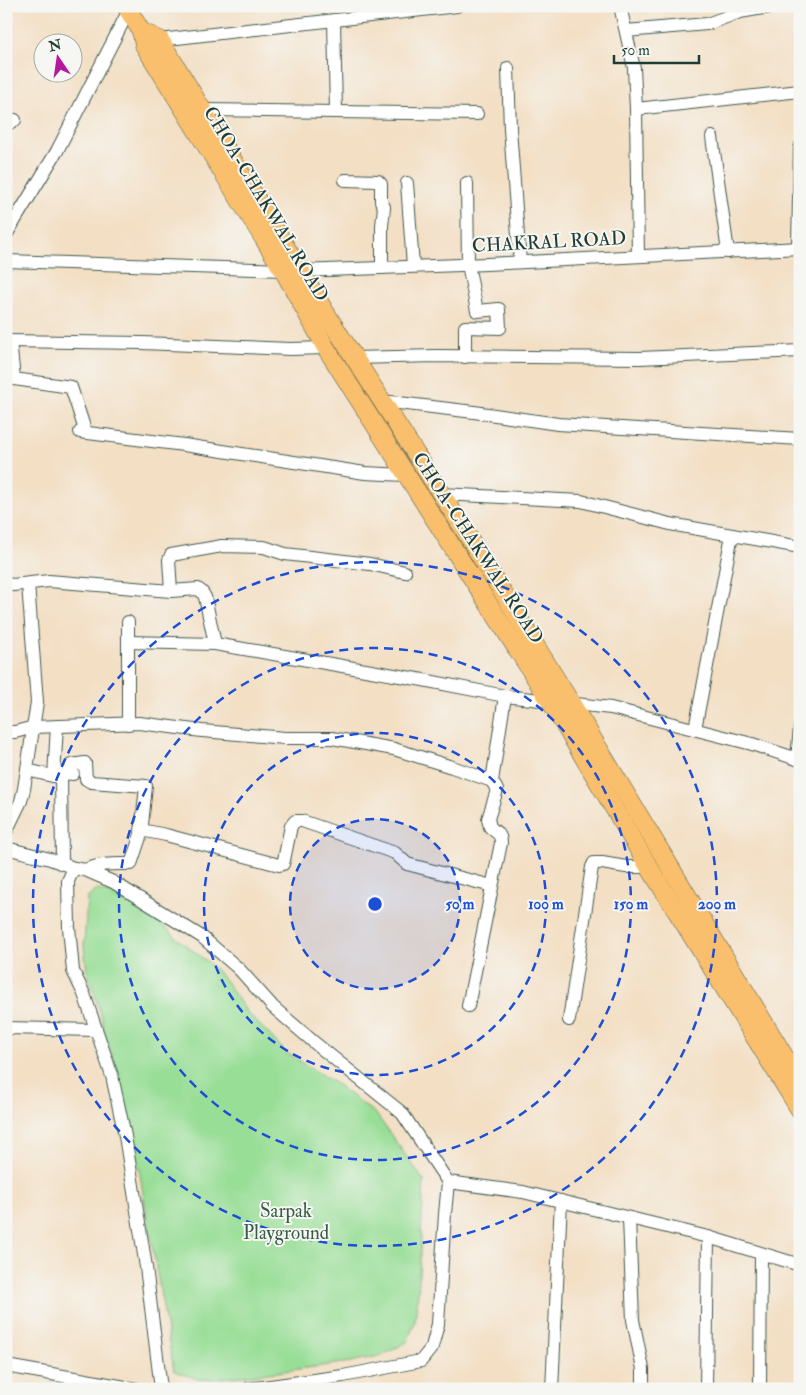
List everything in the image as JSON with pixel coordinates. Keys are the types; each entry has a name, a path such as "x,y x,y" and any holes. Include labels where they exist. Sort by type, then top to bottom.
{"highway":[{"name":"CHOA-CHAKWAL ROAD","path":"128,8 141,31 144,45 292,270 326,348 550,701 649,867 800,1110"},
{"path":"141,31 160,40 203,110 292,270 354,358 441,494 571,704 800,1082"}],"street":[{"path":"160,40 457,6"},
{"path":"620,6 634,68 638,256"},
{"path":"626,31 707,24 740,12 776,6"},
{"path":"6,235 57,151 128,8"},
{"path":"334,20 336,112"},
{"path":"508,68 510,129 520,262"},
{"path":"636,109 800,90"},
{"path":"203,110 478,114"},
{"path":"712,136 728,252"},
{"path":"799,248 800,147"},
{"path":"345,180 371,180 378,181 381,184 381,201 384,207 382,268"},
{"path":"407,183 413,266"},
{"path":"465,356 466,327 500,328 499,309 477,311 468,264 467,183"},
{"name":"CHAKRAL ROAD","path":"6,262 292,270 382,268 799,248"},
{"path":"326,348 290,349 142,343 8,341 14,379 71,387 83,433 184,445 365,473 405,474"},
{"path":"354,358 465,356 640,358 800,351"},
{"path":"382,401 558,424 800,439"},
{"path":"441,494 581,501 670,524 800,547"},
{"path":"694,729 732,535"},
{"path":"171,591 169,560 171,555 222,546 264,547 285,554 370,564 405,572"},
{"path":"6,584 28,584 49,581 171,591 198,589 205,597 215,644"},
{"path":"6,832 21,801 37,702 28,584"},
{"path":"128,622 128,724"},
{"path":"128,642 215,644 505,696 611,708 752,744 798,759 800,728"},
{"path":"468,1006 501,838 499,833 490,826 488,819 496,790 492,781 505,696"},
{"path":"6,732 15,732 34,727 139,723 202,731 285,738 332,738 394,749 492,781"},
{"path":"57,726 57,777 74,868 68,881 69,927 73,971 84,994 112,1076 126,1136 146,1267 161,1389"},
{"path":"57,777 61,773 73,774 71,765 85,763 86,779 91,782 146,786 141,830 131,864 106,864 74,868"},
{"path":"27,770 57,777"},
{"path":"141,830 279,865 283,864 291,826 295,821 302,821 395,854 407,864 492,886"},
{"path":"6,848 50,859 113,882 202,937 239,969 273,1007 402,1113 448,1182 438,1324 432,1347 421,1361 343,1376 308,1385 248,1389"},
{"path":"569,1020 594,863 626,867 649,867"},
{"path":"6,1028 96,1030"},
{"path":"448,1182 523,1192 561,1201 708,1238 800,1266"},
{"path":"552,1389 561,1201"},
{"path":"629,1218 634,1320 643,1369 644,1389"},
{"path":"706,1389 708,1238"},
{"path":"760,1254 760,1389"},
{"path":"6,1366 137,1389"}],"green space":[{"name":"Sarpak Playground","path":"97,890 117,895 147,910 179,940 208,962 225,980 246,1011 286,1052 336,1084 376,1114 424,1181 418,1294 415,1322 407,1342 383,1355 351,1362 254,1375 201,1380 174,1371 137,1158 117,1070 87,972 84,946 87,898"}]}
